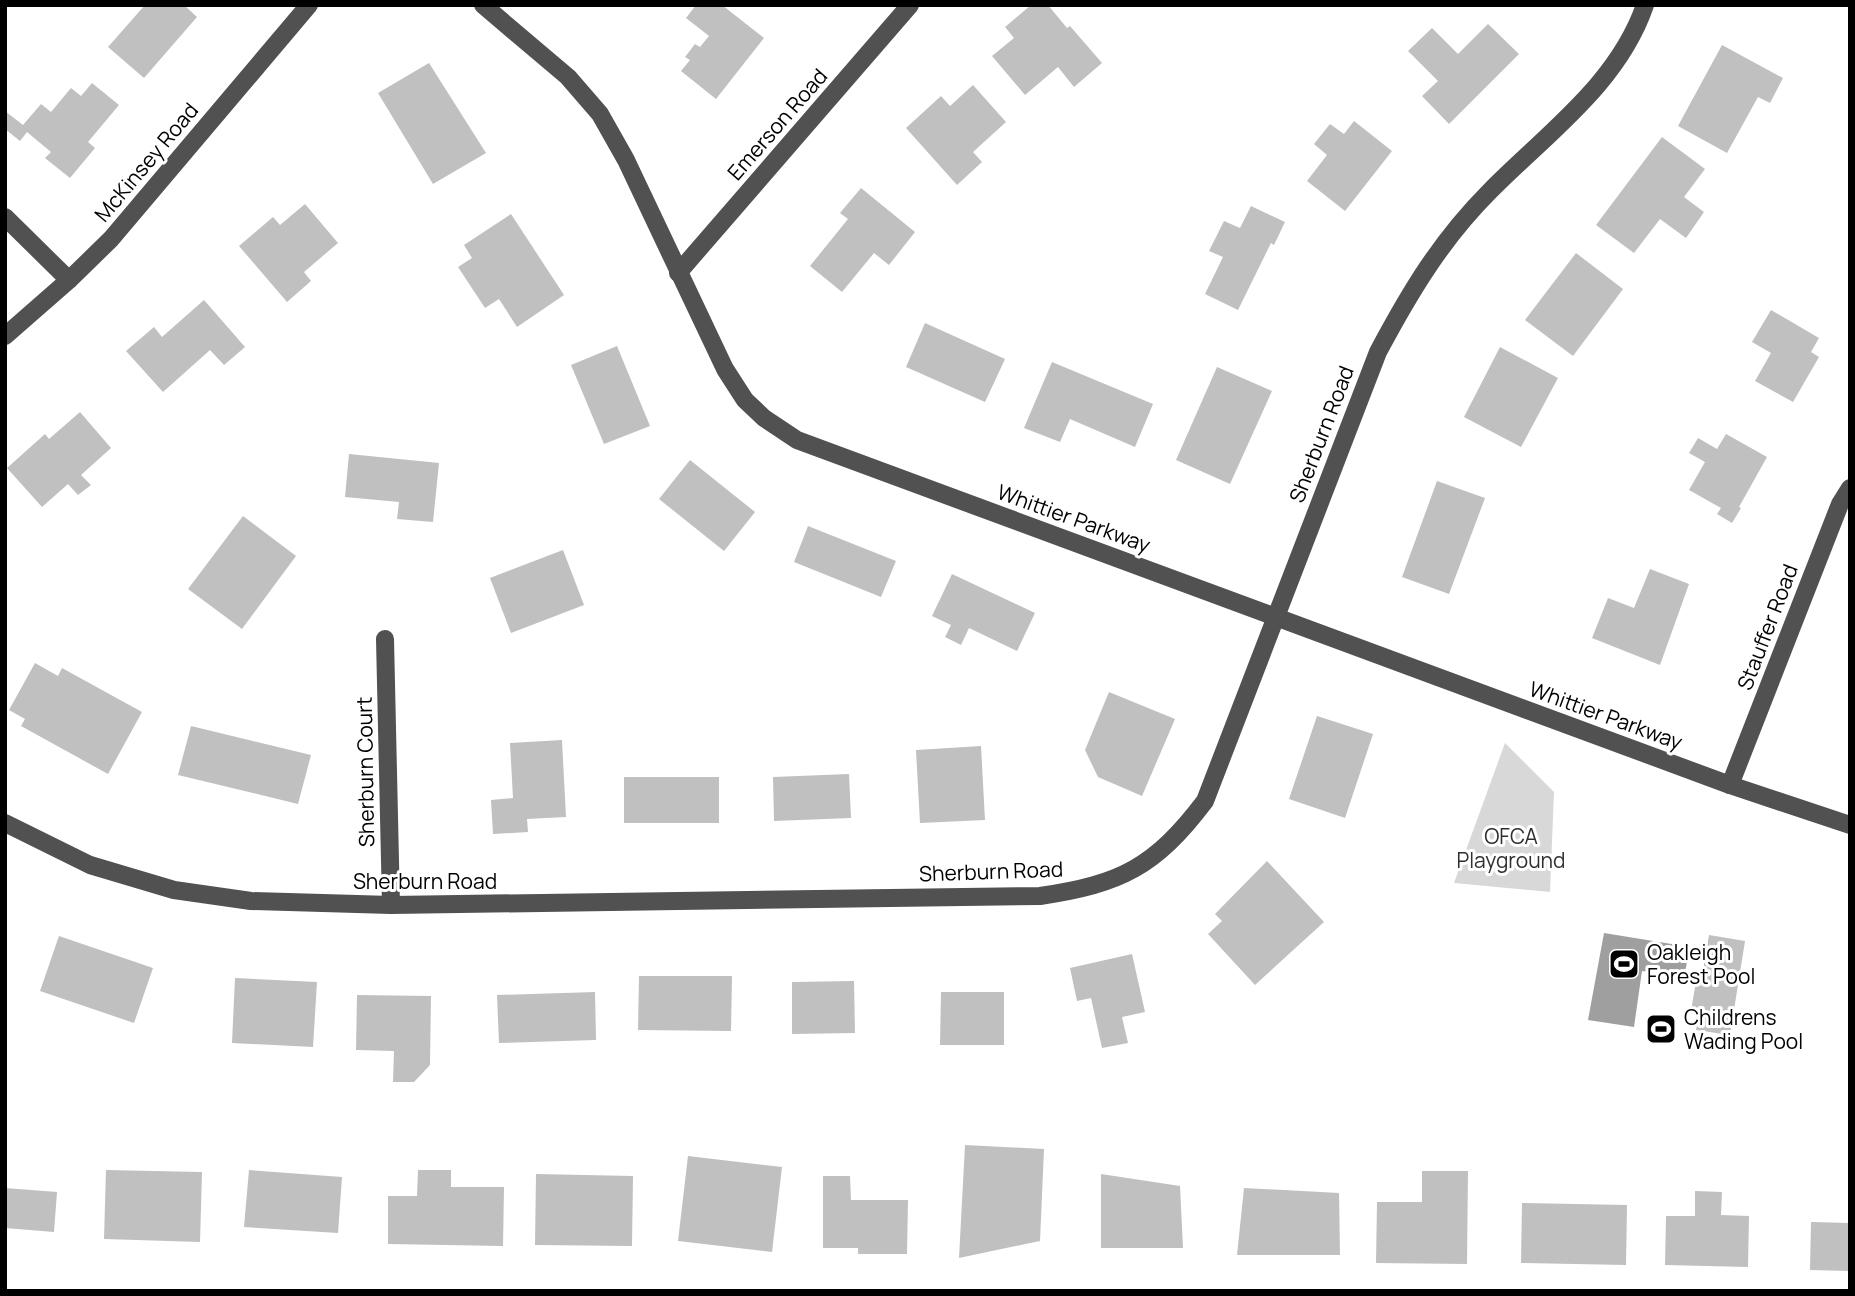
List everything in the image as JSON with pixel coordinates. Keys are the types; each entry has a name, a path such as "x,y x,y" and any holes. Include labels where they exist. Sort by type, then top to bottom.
{"street":[{"name":"McKinsey Road","path":"5,336 69,280 136,210 309,5"},
{"name":"Whittier Parkway","path":"483,5 568,77 600,114 626,160 725,369 745,400 764,418 797,440 1730,785 1850,825"},
{"name":"Emerson Road","path":"678,273 911,5"},
{"name":"Sherburn Road","path":"5,823 90,865 174,890 251,901 391,905 1040,896 1078,890 1117,878 1152,858 1181,833 1205,801 1378,352 1407,297 1453,231 1489,191 1591,94 1619,59 1637,28 1645,5"},
{"path":"5,217 69,280"},
{"name":"Stauffer Road","path":"1730,785 1840,504 1850,488"},
{"name":"Sherburn Court","path":"385,639 391,905"}],"green space":[{"name":"OFCA Playground","path":"1505,743 1554,792 1550,892 1454,883"}],"shaded area":[{"path":"1604,933 1690,947 1684,977 1642,971 1634,1027 1588,1020"}],"building":[{"path":"145,5 184,5 197,17 144,78 108,47"},
{"path":"696,5 722,5 764,38 716,99 681,71 690,60 685,57 695,44 700,47 709,36 686,18"},
{"path":"1031,5 1048,5 1102,63 1074,87 1058,67 1025,95 992,56 1014,38 1005,27"},
{"path":"1488,24 1519,54 1449,124 1422,96 1438,81 1408,51 1432,28 1458,54"},
{"path":"1722,45 1783,78 1770,103 1758,97 1727,153 1678,126"},
{"path":"429,63 486,153 433,184 378,93"},
{"path":"92,83 119,105 88,142 95,148 70,178 45,158 51,152 27,132 20,141 5,129 5,111 23,125 41,104 51,112 71,88 81,96"},
{"path":"973,85 1006,122 973,152 982,162 957,185 906,128 941,96 950,106"},
{"path":"1354,121 1392,151 1345,211 1307,181 1327,155 1314,144 1330,124 1344,134"},
{"path":"1662,137 1705,169 1684,197 1704,212 1686,238 1660,219 1634,253 1596,225"},
{"path":"861,188 915,232 889,265 874,253 842,292 810,266 848,219 840,213"},
{"path":"305,204 338,243 304,272 311,281 287,302 239,246 273,217 280,225"},
{"path":"1251,206 1285,222 1274,245 1271,243 1238,310 1205,294 1223,257 1209,251 1224,221 1240,228"},
{"path":"511,214 564,295 517,327 499,299 485,308 458,267 472,258 464,245"},
{"path":"1576,253 1623,289 1573,356 1525,320"},
{"path":"204,300 245,347 224,365 210,350 163,392 126,351 154,327 162,337"},
{"path":"1771,310 1819,338 1811,352 1819,357 1793,402 1755,381 1771,353 1752,342"},
{"path":"925,323 1005,359 985,402 906,367"},
{"path":"617,346 650,426 604,444 571,365"},
{"path":"1500,347 1558,378 1521,447 1464,417"},
{"path":"1052,362 1153,404 1135,447 1070,419 1060,442 1024,428"},
{"path":"1217,367 1272,391 1230,484 1176,460"},
{"path":"80,412 111,448 81,475 91,485 78,495 68,484 42,507 7,468 45,434 49,439"},
{"path":"1726,434 1767,457 1732,523 1717,514 1721,508 1689,490 1705,462 1689,453 1698,438 1717,449"},
{"path":"349,454 439,463 433,522 397,519 399,502 345,497"},
{"path":"690,460 755,512 724,551 659,499"},
{"path":"1437,481 1485,498 1449,594 1402,577"},
{"path":"243,516 296,556 242,629 188,589"},
{"path":"808,526 896,561 881,597 794,562"},
{"path":"563,550 584,605 511,633 490,578"},
{"path":"1650,569 1689,584 1660,665 1592,638 1608,598 1634,608"},
{"path":"952,574 1035,613 1017,651 969,628 961,645 945,637 951,625 932,616"},
{"path":"35,663 58,676 62,668 142,712 108,774 21,726 25,719 9,710"},
{"path":"1109,692 1175,719 1142,796 1098,777 1085,750"},
{"path":"1317,716 1373,734 1345,818 1289,799"},
{"path":"191,726 311,755 298,804 178,775"},
{"path":"562,740 566,817 527,819 528,832 493,834 491,800 513,798 510,743"},
{"path":"981,746 985,820 920,823 916,750"},
{"path":"849,774 851,818 774,821 773,777"},
{"path":"624,777 719,777 719,823 624,823"},
{"path":"1267,861 1324,922 1255,985 1208,934 1222,921 1215,914"},
{"path":"1709,935 1745,941 1730,1035 1696,1030 1699,1013 1691,1011 1696,981 1701,982"},
{"path":"59,936 153,968 134,1023 40,991"},
{"path":"1132,954 1145,1012 1122,1017 1128,1043 1102,1048 1091,998 1077,1001 1070,968"},
{"path":"639,976 732,976 731,1031 638,1030"},
{"path":"235,978 317,982 313,1047 232,1043"},
{"path":"854,981 855,1033 792,1034 792,982"},
{"path":"595,992 596,1040 499,1043 497,995"},
{"path":"941,992 1004,992 1004,1045 940,1045"},
{"path":"357,995 431,996 430,1065 414,1082 393,1082 394,1051 356,1050"},
{"path":"965,1145 1044,1149 1040,1241 959,1258"},
{"path":"688,1156 782,1167 772,1252 678,1241"},
{"path":"106,1170 202,1172 200,1242 104,1239"},
{"path":"249,1170 342,1177 338,1233 244,1227"},
{"path":"418,1170 451,1170 451,1187 504,1187 503,1246 388,1244 388,1196 417,1196"},
{"path":"1422,1171 1468,1171 1467,1264 1376,1263 1377,1202 1422,1202"},
{"path":"536,1174 633,1176 632,1246 535,1245"},
{"path":"1101,1174 1180,1186 1183,1248 1101,1248"},
{"path":"823,1176 850,1176 851,1200 908,1200 907,1254 858,1254 858,1248 823,1248"},
{"path":"5,1188 57,1192 54,1232 5,1228"},
{"path":"1244,1188 1339,1193 1340,1255 1237,1255"},
{"path":"1695,1191 1722,1192 1721,1215 1749,1216 1748,1267 1665,1265 1666,1216 1695,1216"},
{"path":"1522,1203 1627,1205 1626,1265 1521,1263"},
{"path":"1811,1222 1850,1223 1850,1271 1810,1270"}],"place":[{"name":"Oakleigh Forest Pool","path":"1624,964"},
{"name":"Childrens Wading Pool","path":"1661,1029"}]}
